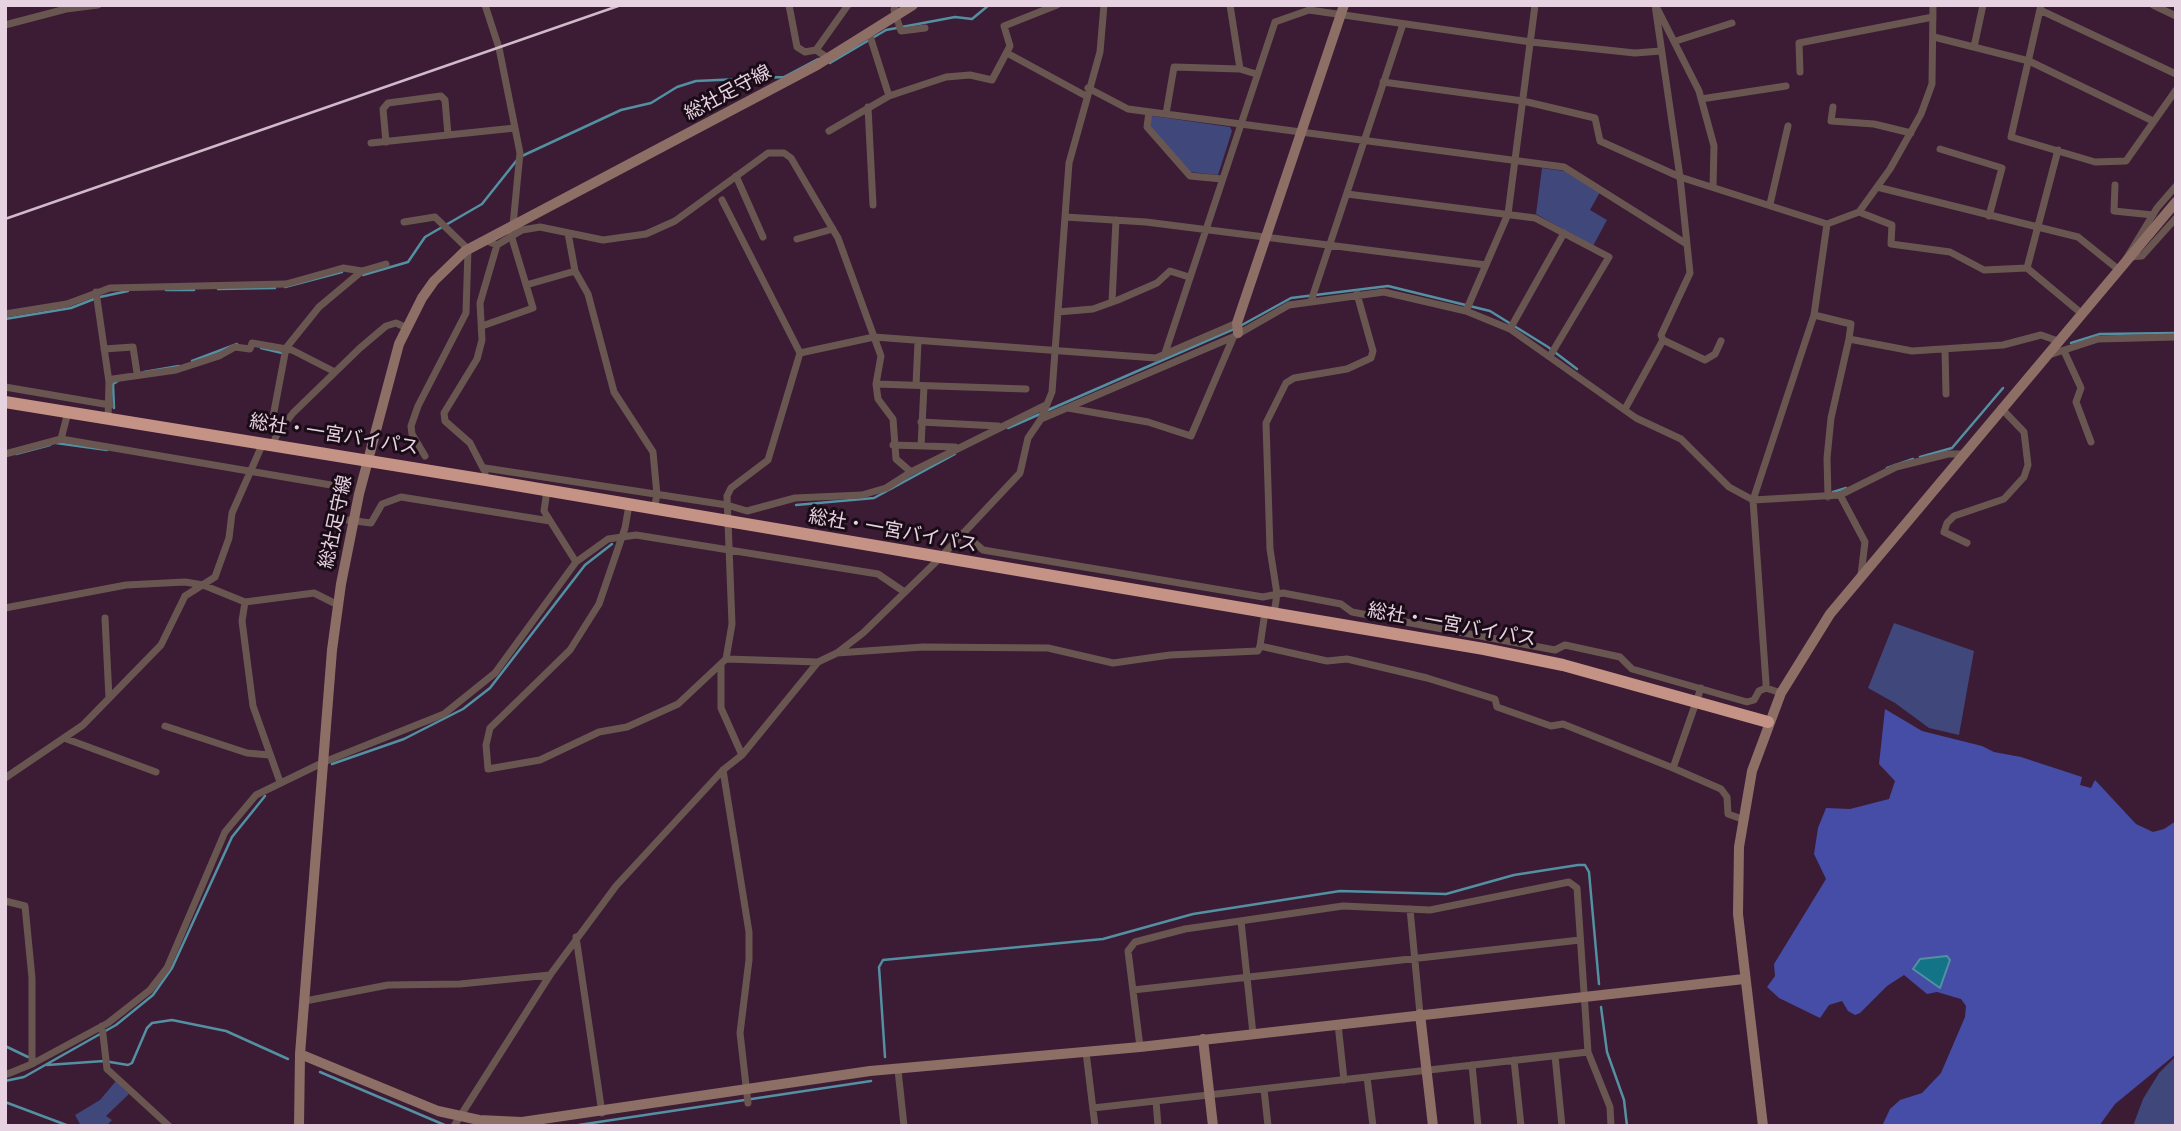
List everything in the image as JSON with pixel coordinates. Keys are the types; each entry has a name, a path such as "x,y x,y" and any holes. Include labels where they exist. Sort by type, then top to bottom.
{"highway":[{"name":"総社・一宮バイパス","path":"5,402 108,419 271,440 368,461 485,474 547,490 629,505 1550,662 1768,722"}],"street":[{"path":"5,25 65,7 97,5"},
{"path":"482,326 533,308 511,230 521,165 520,153 499,48 485,5"},
{"path":"789,5 797,47 805,52 816,50 828,58"},
{"path":"816,50 848,5"},
{"name":"総社足守線","path":"299,1126 300,1054 338,606 353,521 407,328 434,281 468,250 511,230 828,58 869,33 896,10 912,5"},
{"path":"829,131 889,96 946,77 970,75 992,80 1010,46 1004,26 1057,5"},
{"path":"629,505 622,537 599,604 570,650 490,728 486,745 488,769 540,760 599,732 627,727 678,704 724,662 818,662 837,653 863,633 903,591 940,558 1020,472 1028,438 1044,412 1052,392 1069,163 1100,52 1104,5"},
{"path":"1230,5 1240,69"},
{"path":"1068,408 1147,422 1191,436 1237,329 1344,5"},
{"path":"1468,306 1508,214 1535,5"},
{"path":"1655,5 1676,41 1701,99 1714,146 1713,187"},
{"path":"1625,409 1663,340 1661,335 1690,274 1680,177 1655,5"},
{"path":"1383,82 1523,101 1595,118 1600,141 1680,177 1827,224 1859,212 1911,133 1932,84 1933,5"},
{"path":"1974,47 1983,5"},
{"path":"2153,5 2176,16"},
{"path":"2176,74 2041,7 2011,137 2095,162 2126,162 2176,90"},
{"path":"896,10 901,31 925,28"},
{"path":"1165,354 1275,22 1309,10 1340,17 1531,42 1635,53 1661,51"},
{"path":"1800,72 1799,43 1933,18"},
{"path":"1676,41 1732,23"},
{"path":"1312,297 1403,24"},
{"path":"869,33 889,96"},
{"path":"1934,37 2029,61 2153,121"},
{"path":"1007,53 1129,109 1563,167 1685,243"},
{"path":"1166,114 1174,66 1240,69 1256,74"},
{"path":"1701,99 1786,86"},
{"path":"386,142 383,109 388,103 441,96 445,100 448,135"},
{"path":"868,107 873,205"},
{"path":"1833,107 1831,121 1874,124 1911,133"},
{"path":"1149,112 1147,127 1190,176 1222,179"},
{"path":"1770,204 1788,126"},
{"path":"371,144 515,128"},
{"path":"1940,149 2002,168 1989,216"},
{"path":"2027,268 2058,150"},
{"path":"911,472 895,459 893,419 878,399 876,384 881,356 833,229 791,158 784,153 768,153 662,229 624,239 603,240 540,227 511,230 497,245 480,303 482,326 477,359 444,413 445,421 470,443 485,474 657,495 747,510 795,498 862,495 886,488 999,426 1044,412 1068,408 1289,305 1312,297 1394,293 1468,306 1512,326 1552,352 1636,418 1681,439 1729,487 1753,500 1840,495 1896,467 1948,454 1962,454"},
{"path":"736,176 763,237"},
{"path":"2115,185 2114,211 2154,215"},
{"path":"2124,263 2129,250 2176,186"},
{"path":"1877,187 2078,237 2124,263"},
{"path":"1346,194 1535,218 1609,257 1552,352"},
{"path":"722,200 800,353 768,460 732,488 727,505 732,624 724,662 722,708 742,755"},
{"path":"2061,346 2081,313 2176,202"},
{"path":"1859,212 1892,225 1891,244 1950,252 1984,270 2027,268 2081,313"},
{"path":"404,222 435,217 468,250 466,313 418,406 411,426 412,434 425,456"},
{"path":"1065,217 1204,230 1486,265"},
{"path":"2124,263 2142,256 2176,218"},
{"path":"1112,303 1116,220"},
{"path":"1766,688 1753,500 1814,315 1827,224"},
{"path":"797,239 833,229"},
{"path":"568,233 575,271 588,294 614,392 653,452 657,495 654,509"},
{"path":"1512,326 1564,233"},
{"path":"485,240 497,245"},
{"path":"271,440 273,417 287,351 319,307 362,271 386,264"},
{"path":"5,314 67,304 110,288 286,284 343,268 362,271"},
{"path":"526,285 575,271"},
{"path":"1058,312 1093,309 1112,303 1157,283 1170,271 1189,277"},
{"path":"837,653 923,647 1048,648 1113,663 1170,655 1258,651 1277,594 1270,549 1266,423 1286,383 1294,378 1347,369 1371,358 1373,351 1357,294"},
{"path":"97,295 109,382 108,419"},
{"path":"1814,315 1851,324 1831,418 1827,458 1828,494"},
{"path":"5,778 83,725 161,645 185,596 215,577 232,513 271,440 335,372 386,326 396,323 407,328"},
{"path":"800,353 874,337 1156,358 1237,329"},
{"path":"1849,339 1912,351 2003,345 2041,335 2061,346 2081,388 2076,402 2091,442"},
{"path":"1763,1126 1744,979 1738,882 1742,819 1752,771 1781,693 1813,637 1962,454 2046,356 2061,346 2098,339 2176,337"},
{"path":"1663,340 1705,360 1715,354 1721,341"},
{"path":"918,342 921,446"},
{"path":"109,382 139,374 176,370 219,356 235,347 251,346 287,351 335,372"},
{"path":"104,349 133,347 139,374"},
{"path":"1945,349 1946,394"},
{"path":"876,384 1026,389"},
{"path":"5,387 110,405"},
{"path":"1967,543 1944,532 1947,523 1954,516 2004,499 2024,477 2028,465 2024,432 2001,408"},
{"path":"61,439 68,412"},
{"path":"921,422 999,426"},
{"path":"5,454 61,439 331,485 338,493 335,516 353,521 371,523 382,504 394,497 550,521"},
{"path":"893,445 958,447"},
{"path":"547,490 544,511 576,562"},
{"path":"1840,495 1865,542 1861,576"},
{"path":"963,533 983,550 1263,597 1277,594 1341,604 1352,612 1555,650 1565,645 1620,657 1632,668 1747,702 1754,701 1759,691 1766,688 1781,693"},
{"path":"5,1075 103,1030 150,990 167,968 225,832 256,795 324,762 444,714 468,697 495,673 576,562 608,539 636,535 878,574 903,591"},
{"path":"5,608 126,585 185,582 203,585 245,602 314,593 338,606"},
{"path":"245,602 242,621 253,706 280,782"},
{"path":"105,618 109,698"},
{"path":"1261,646 1327,661 1347,659 1427,678 1495,699 1497,707 1551,726 1563,724 1721,789 1727,797 1728,814 1742,819"},
{"path":"457,1121 576,937 643,853 723,770 742,755 818,662"},
{"path":"1673,768 1701,688"},
{"path":"165,726 247,753 269,755"},
{"path":"64,738 156,772"},
{"path":"723,770 749,932 749,960 740,1033 749,1097"},
{"path":"1140,1046 1128,951 1135,942 1185,929 1343,906 1430,910 1569,882 1577,888 1588,1052 1610,1107 1611,1126"},
{"path":"5,901 25,906 32,978 32,1064"},
{"path":"1410,909 1433,1126"},
{"path":"1241,921 1253,1034"},
{"path":"576,937 603,1112"},
{"path":"1133,990 1580,940"},
{"path":"304,1001 387,985 460,984 550,975"},
{"path":"300,1054 457,1121 522,1122 749,1097 898,1070 1086,1052 1744,979"},
{"path":"1338,1024 1344,1080"},
{"path":"103,1030 104,1062 169,1126"},
{"path":"1203,1039 1213,1126"},
{"path":"1086,1052 1095,1126"},
{"path":"1093,1108 1588,1052"},
{"path":"1555,1056 1562,1126"},
{"path":"1514,1060 1521,1126"},
{"path":"1472,1065 1478,1126"},
{"path":"898,1070 904,1126"},
{"path":"1367,1077 1373,1126"},
{"path":"1264,1089 1268,1126"},
{"path":"1156,1101 1158,1126"}],"shaded area":[{"path":"1153,116 1230,127 1232,131 1218,175 1190,172 1150,127 1150,118"},
{"path":"1542,168 1564,171 1600,192 1590,210 1607,220 1593,246 1536,214"},
{"path":"1894,623 1974,651 1959,735 1929,728 1895,703 1868,688"},
{"path":"1885,709 1922,731 2021,757 2082,777 2080,785 2091,788 2095,780 2136,824 2153,832 2176,821 2176,1054 2115,1104 2099,1126 1882,1126 1890,1109 1900,1100 1922,1093 1941,1073 1965,1017 1966,1006 1961,999 1937,992 1927,994 1904,975 1887,986 1860,1013 1855,1015 1848,1011 1842,1001 1829,1005 1820,1018 1779,998 1767,987 1775,976 1774,964 1826,879 1814,854 1818,828 1826,808 1850,809 1889,799 1895,781 1879,764"},
{"path":"1947,956 1950,960 1940,988 1913,969 1920,959"},
{"path":"2176,1056 2176,1126 2133,1126 2143,1099 2159,1073"},
{"path":"116,1081 129,1094 106,1116 112,1120 106,1126 80,1124 75,1115 100,1100"}],"waterway":[{"path":"830,63 886,30 955,17 972,19 989,5"},
{"path":"522,156 621,110 651,103 677,87 696,81 784,77 818,59"},
{"path":"363,275 408,262 425,237 482,204 517,160"},
{"path":"285,287 342,272"},
{"path":"1242,325 1291,298 1388,286 1490,311 1548,347 1577,369"},
{"path":"218,289 275,288"},
{"path":"166,290 194,290"},
{"path":"100,297 128,291"},
{"path":"5,319 71,308 94,299"},
{"path":"1046,411 1236,328"},
{"path":"2071,343 2100,334 2176,333"},
{"path":"192,361 237,344"},
{"path":"261,348 282,353"},
{"path":"144,372 179,366"},
{"path":"114,408 113,384 118,381"},
{"path":"1920,457 1952,448 2003,388"},
{"path":"1008,428 1040,414"},
{"path":"56,443 107,450"},
{"path":"16,454 50,445"},
{"path":"796,505 874,498 955,454"},
{"path":"1887,468 1913,459"},
{"path":"1833,492 1846,488"},
{"path":"332,764 404,739 463,709 490,688 585,565 612,544"},
{"path":"5,1081 24,1077 116,1025 153,995 172,968 232,837 265,796"},
{"path":"885,1057 879,967 883,960 1103,939 1193,914 1340,891 1446,894 1514,875 1578,865 1585,865 1589,872 1599,984"},
{"path":"1601,1007 1607,1052 1624,1100 1627,1126"},
{"path":"47,1065 104,1061 128,1065 132,1063 147,1028 152,1023 172,1020 226,1031 288,1059"},
{"path":"5,1046 28,1057"},
{"path":"320,1072 447,1126"},
{"path":"572,1126 871,1081"},
{"path":"5,1102 69,1126"}],"railway":[{"path":"5,219 621,5"}]}
